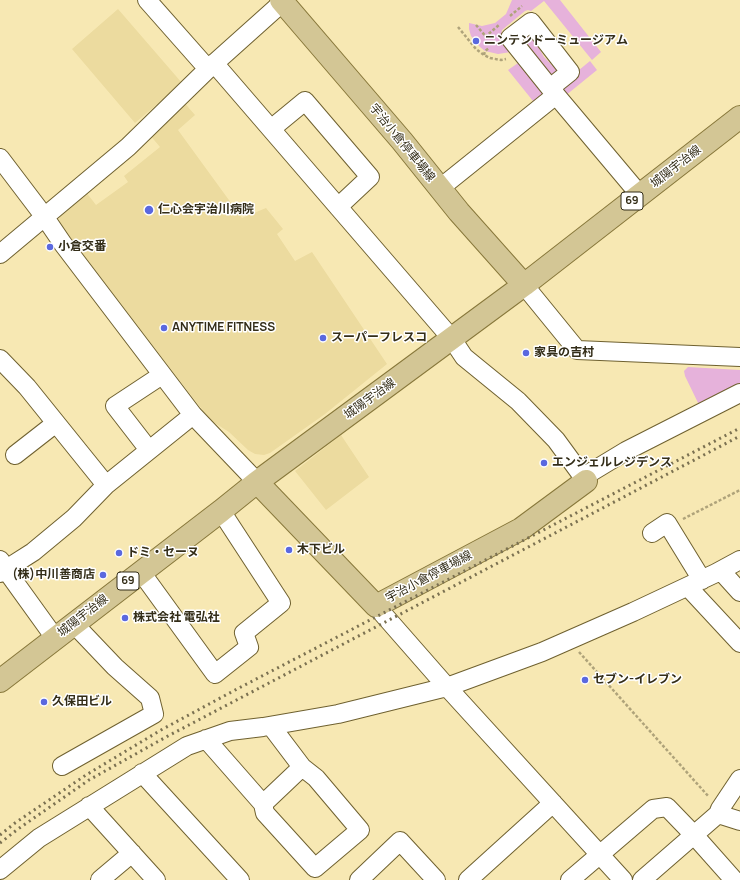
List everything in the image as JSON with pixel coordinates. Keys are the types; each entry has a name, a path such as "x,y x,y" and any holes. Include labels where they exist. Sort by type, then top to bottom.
{"main road":[{"name":"宇治小倉停車場線","path":"283,1 402,141 439,189 524,284"},
{"name":"城陽宇治線","path":"0,681 221,511 256,482 452,339 740,117"},
{"name":"宇治小倉停車場線","path":"256,482 376,606 521,529 584,479"}],"street":[{"path":"147,0 271,129 452,339 464,357 518,401 556,440 584,479 626,451 740,393"},
{"path":"0,254 128,147 211,66 283,1"},
{"path":"439,189 553,92 640,195"},
{"path":"271,129 305,101 370,177 338,207"},
{"path":"0,158 44,216 63,244 193,415 256,482"},
{"path":"524,284 577,350 740,357"},
{"path":"0,359 27,387 106,485"},
{"path":"149,450 115,406 162,375"},
{"path":"55,638 2,567 33,552 74,518 106,485 193,415"},
{"path":"15,455 56,423"},
{"path":"141,572 215,674 249,646 244,632 281,603 221,511"},
{"path":"652,533 667,523 695,583 740,643"},
{"path":"0,870 39,838 187,746 230,731 271,726 338,714 447,687 542,652 721,571 740,560"},
{"path":"721,571 740,592"},
{"path":"376,606 447,687 623,880"},
{"path":"62,766 154,714 150,698 115,667 74,624"},
{"path":"206,739 263,804 265,813 315,868 360,830 316,778 302,767 271,726"},
{"path":"263,804 302,767"},
{"path":"142,773 240,880"},
{"path":"642,880 719,811 740,779"},
{"path":"468,880 553,803"},
{"path":"89,806 156,880"},
{"path":"570,880 653,809 667,807 734,880"},
{"path":"719,811 740,821"},
{"path":"358,880 400,841 436,880"},
{"path":"100,880 132,853"}],"path":[{"path":"476,25 488,39"},
{"path":"458,27 476,49 484,55 501,60 508,58"},
{"path":"484,55 485,51 489,48"},
{"path":"669,527 740,490"},
{"path":"568,640 719,811"}],"shaded area":[{"path":"512,0 560,0 601,52 592,60 544,1 531,11 525,11 502,30 502,40 511,52 498,54 485,51 471,36 469,23 482,26 495,23 506,14"},
{"path":"118,9 182,83 135,123 72,49"},
{"path":"525,32 532,36 544,57 556,69 556,72 551,76 520,36"},
{"path":"590,61 597,70 565,96 562,88 568,79"},
{"path":"518,63 543,93 543,98 537,106 508,70"},
{"path":"182,100 195,115 178,130 242,218 266,208 283,229 277,234 295,261 312,252 387,364 325,414 270,453 264,455 255,454 248,450 229,432 210,420 59,223 60,212 86,192 96,205 128,182 124,176 160,147 149,134"},
{"path":"688,367 740,370 740,391 702,411 685,376 684,371"},
{"path":"341,435 369,477 326,510 295,471"}],"railway":[{"path":"0,835 15,823 86,775 161,730 237,689 740,428"},
{"path":"0,843 89,780 166,737 740,436"}],"place":[{"name":"ニンテンドーミュージアム","path":"476,41"},
{"name":"仁心会宇治川病院","path":"149,210"},
{"name":"小倉交番","path":"50,247"},
{"name":"ANYTIME FITNESS","path":"164,328"},
{"name":"スーパーフレスコ","path":"323,338"},
{"name":"家具の吉村","path":"526,353"},
{"name":"エンジェルレジデンス","path":"544,463"},
{"name":"木下ビル","path":"289,550"},
{"name":"ドミ・セーヌ","path":"119,553"},
{"name":"(株)中川善商店","path":"103,575"},
{"name":"株式会社 電弘社","path":"125,618"},
{"name":"セブン-イレブン","path":"585,680"},
{"name":"久保田ビル","path":"44,702"}]}
